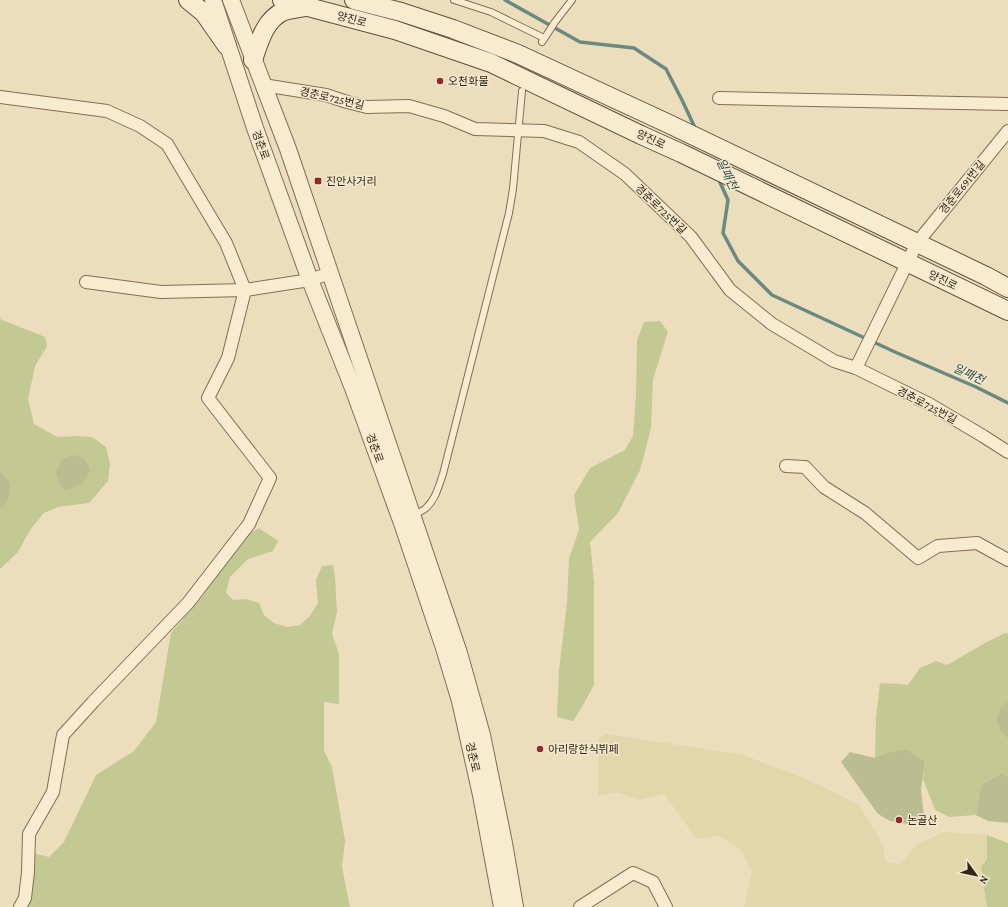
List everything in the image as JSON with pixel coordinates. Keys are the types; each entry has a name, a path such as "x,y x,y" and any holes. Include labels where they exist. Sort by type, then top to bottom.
{"main road":[{"path":"188,0 204,13 227,46"},
{"name":"양진로","path":"282,0 395,30 491,63 1008,311"},
{"name":"양진로","path":"354,0 401,12 453,29 518,54 669,124 986,276 1008,288"},
{"path":"253,60 261,38 270,20 283,12 307,6"}],"street":[{"name":"경춘로","path":"212,0 255,128 310,280 353,388 402,523 444,648 460,701 481,795 502,907"},
{"name":"경춘로","path":"231,0 288,149 459,653 482,735 504,843 515,907"},
{"name":"경춘로725번길","path":"263,84 326,95 367,107 409,106 444,116 475,129 544,131 579,142 625,174 691,237 730,290 772,324 834,361 858,365 929,404 1008,452"},
{"path":"0,98 107,111 140,126 167,144 226,243 245,290 228,358 208,398 270,478 249,524 188,603 93,702 64,735 53,792 29,834 28,872 25,898 20,907"},
{"path":"719,98 1008,104"},
{"name":"경춘로691번길","path":"858,365 917,243 1008,131"},
{"path":"86,282 161,292 245,290 310,280 330,273"},
{"path":"786,466 805,467 824,487 865,514 918,558 938,546 977,543 1008,560"},
{"path":"580,907 633,873 653,882 666,907"}],"lane":[{"path":"454,0 491,12 543,40 572,0"},
{"path":"413,516 426,508 433,500 443,474 509,213 513,189 522,91"}],"shaded area":[{"path":"607,734 743,755 818,784 859,805 882,843 886,863 901,864 916,845 943,832 987,835 987,859 981,867 987,907 744,907 752,872 740,849 719,836 697,839 664,794 640,800 617,792 598,796 599,738"}],"green space":[{"path":"0,319 45,337 47,346 35,366 28,399 34,424 57,437 92,437 106,447 110,464 108,481 89,503 58,507 44,513 30,530 18,552 0,569 0,509 8,500 10,482 0,471"},
{"path":"660,321 668,332 653,379 651,428 640,470 618,513 590,542 594,582 594,685 573,721 557,717 559,670 567,603 569,558 579,530 574,495 590,468 625,450 633,436 636,394 637,340 644,322"},
{"path":"73,455 85,460 90,471 82,484 66,490 59,484 56,472 62,459"},
{"path":"0,471 10,482 8,500 0,509"},
{"path":"259,528 278,541 273,551 248,559 230,577 226,593 233,600 246,599 259,603 264,615 274,623 287,627 300,625 309,617 318,603 316,580 322,566 333,565 337,612 332,634 339,654 339,704 324,702 324,751 332,767 345,841 342,867 350,907 24,907 32,890 32,853 49,857 64,842 96,775 134,751 156,722 171,633 202,597 246,536"},
{"path":"1005,633 1008,634 1008,701 1000,708 1001,732 1008,739 1008,777 1002,773 981,785 976,815 949,817 935,810 923,779 925,762 875,758 876,717 880,683 908,685 920,668 936,661 947,665"},
{"path":"1008,701 1008,739 1001,732 997,720 1000,708"},
{"path":"908,750 925,762 921,789 925,827 890,821 878,814 841,762 850,752 875,758 891,752"},
{"path":"1002,773 1008,777 1008,823 988,821 976,815 981,785"},
{"path":"987,835 1008,843 1008,907 987,907 981,867 987,859"}],"waterway":[{"name":"일패천","path":"505,0 580,42 634,48 666,69 696,130"},
{"name":"일패천","path":"718,178 728,200 723,233 738,261 772,295 895,352 976,387 1008,403"}],"place":[{"name":"오천화물","path":"440,81"},
{"name":"진안사거리","path":"318,181"},
{"name":"아리랑한식뷔페","path":"540,749"},
{"name":"논골산","path":"899,820"}]}
